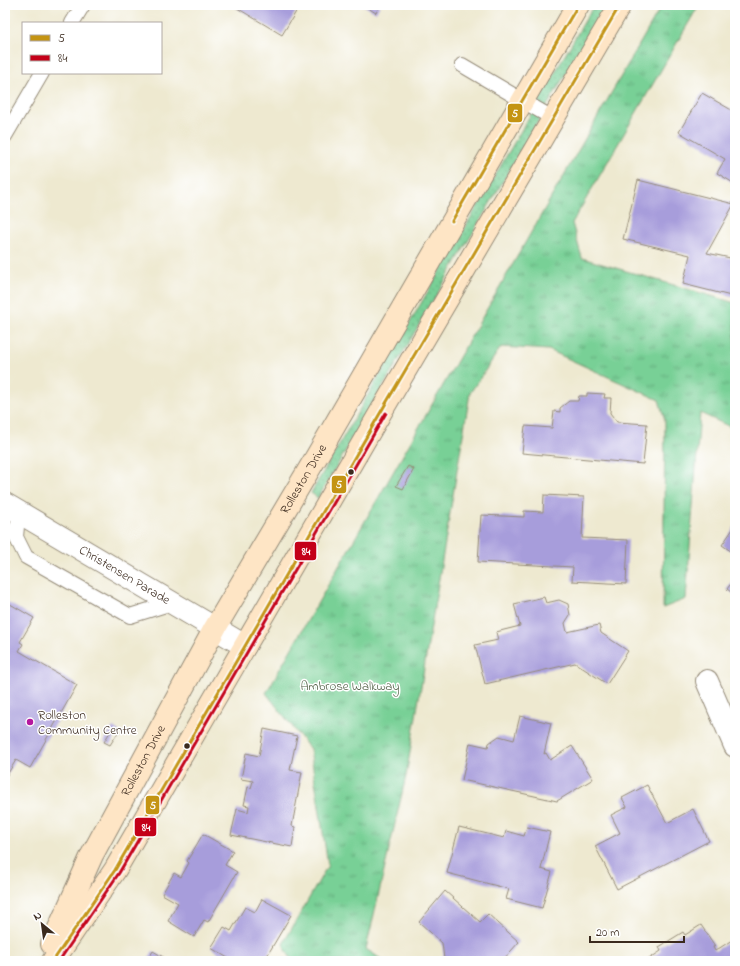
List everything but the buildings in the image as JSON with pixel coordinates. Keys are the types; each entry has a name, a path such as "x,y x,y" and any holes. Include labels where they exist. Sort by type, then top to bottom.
{"main road":[{"name":"Rolleston Drive","path":"44,961 92,855 215,628 314,461 578,5"},
{"path":"53,961 115,870 620,5"}],"street":[{"name":"Christensen Parade","path":"13,509 245,646"},
{"path":"707,681 735,746"}],"lane":[{"path":"73,22 83,5"},
{"path":"462,65 554,119"},
{"path":"5,136 41,74"},
{"path":"13,509 17,526 16,537 26,557 130,616 172,603"}],"green space":[{"path":"594,5 606,5 318,498 311,493"},
{"name":"Ambrose Walkway","path":"662,5 699,5 572,223 582,258 735,303 735,429 700,413 686,599 663,608 665,420 659,400 549,350 501,347 470,393 406,776 366,949 384,961 292,961 283,944 328,865 310,749 266,693"}],"transit line":[{"name":"5","path":"452,221 578,5"},
{"name":"5","path":"53,961 115,870 382,410 620,5"},
{"name":"84","path":"59,961 119,873 386,413"}],"place":[{"name":"Rolleston Community Centre","path":"30,722"}]}
